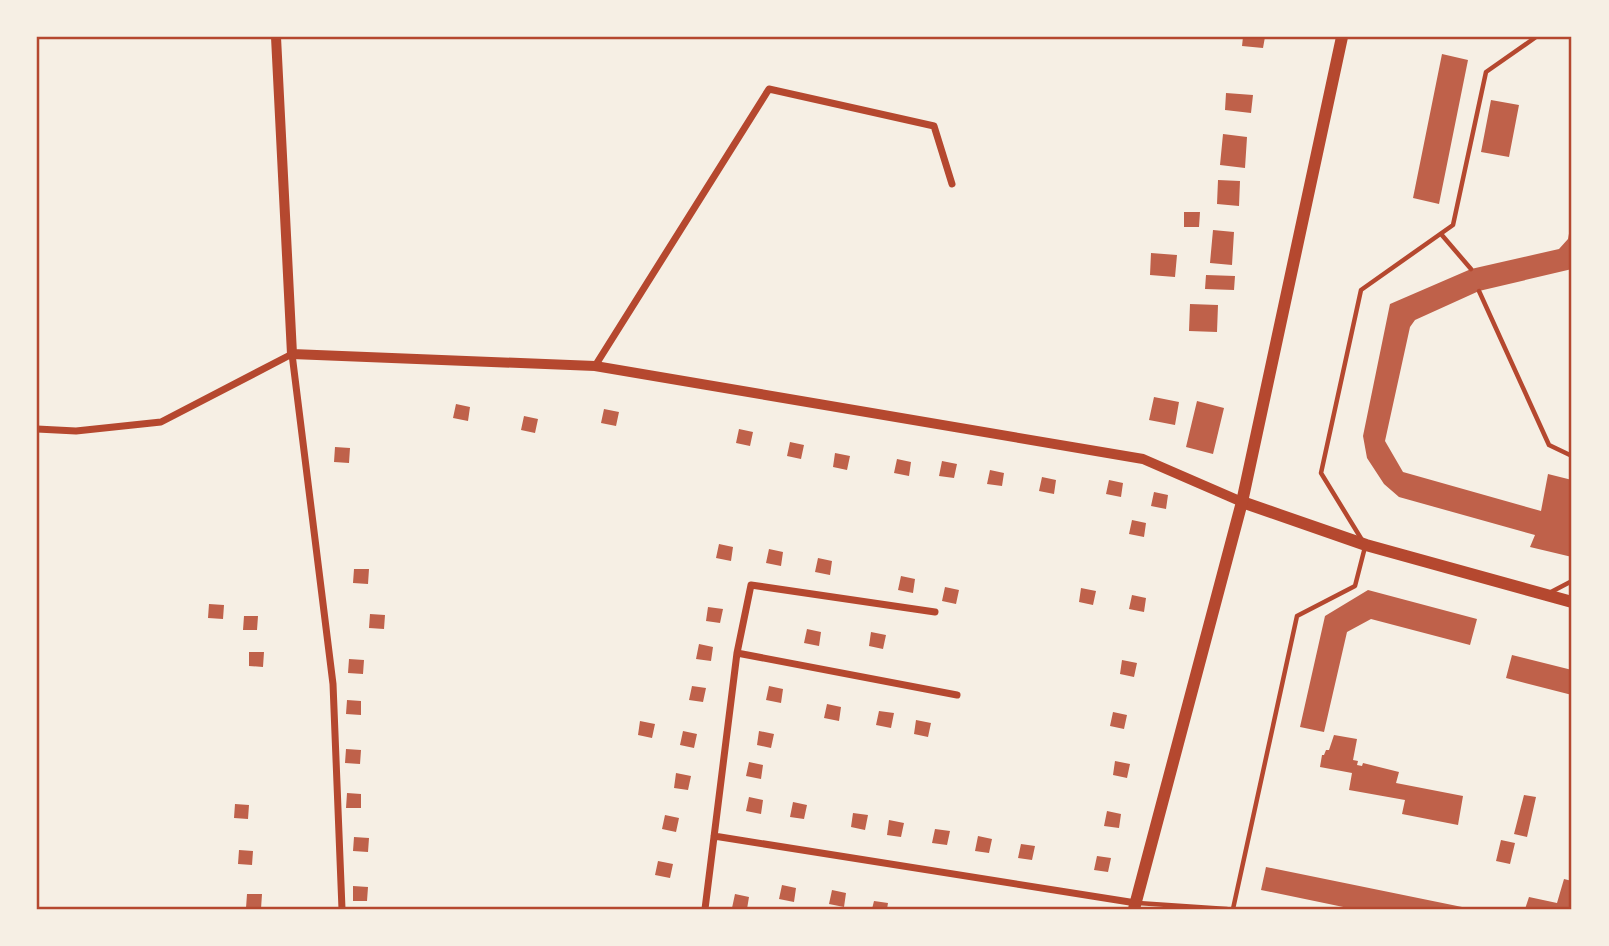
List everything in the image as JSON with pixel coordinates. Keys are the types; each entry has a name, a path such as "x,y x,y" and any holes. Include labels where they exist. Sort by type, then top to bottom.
{"main road":[{"path":"1135,906 1242,502 1342,37"},
{"path":"1242,502 1366,545 1572,602"}],"street":[{"path":"276,37 292,354 333,684 342,909"},
{"path":"595,366 769,89 933,126 952,184"},
{"path":"37,429 76,431 161,422 292,354 595,366 1143,459 1242,502"},
{"path":"705,909 737,653 751,585 935,611"},
{"path":"737,653 957,695"},
{"path":"714,836 1135,906"}],"lane":[{"path":"1339,54 1349,37"},
{"path":"1233,909 1297,616 1355,586 1366,545 1321,473 1361,290 1454,225 1486,72 1536,37"},
{"path":"1441,234 1471,269"},
{"path":"1479,291 1549,445 1572,456"},
{"path":"1546,595 1572,581"},
{"path":"1135,906 1227,909"}],"building":[{"path":"1243,37 1265,37 1263,48 1242,46"},
{"path":"1442,54 1468,60 1439,204 1413,198"},
{"path":"1226,93 1253,95 1251,113 1225,110"},
{"path":"1491,100 1519,105 1509,157 1481,152"},
{"path":"1223,134 1247,137 1245,168 1220,165"},
{"path":"1218,180 1240,181 1239,206 1217,204"},
{"path":"1184,212 1200,212 1199,227 1184,227"},
{"path":"1571,223 1572,269 1479,291 1415,320 1410,327 1385,441 1403,472 1541,511 1548,474 1572,480 1572,557 1530,547 1535,535 1399,497 1384,484 1367,458 1363,436 1390,304 1471,269 1559,249 1568,239"},
{"path":"1213,230 1234,232 1232,265 1210,263"},
{"path":"1151,253 1177,255 1175,277 1150,275"},
{"path":"1206,275 1235,276 1234,290 1205,289"},
{"path":"1190,304 1218,305 1217,332 1189,331"},
{"path":"1154,397 1179,402 1175,425 1149,420"},
{"path":"1197,401 1224,408 1213,454 1186,447"},
{"path":"456,404 470,407 468,421 453,418"},
{"path":"604,409 619,412 616,426 601,423"},
{"path":"524,416 538,419 535,433 521,430"},
{"path":"739,429 753,432 750,446 736,443"},
{"path":"790,442 804,445 801,459 787,456"},
{"path":"335,447 350,448 349,463 334,462"},
{"path":"835,453 850,456 847,470 833,467"},
{"path":"897,459 911,462 909,476 894,473"},
{"path":"942,461 957,464 954,478 939,476"},
{"path":"990,470 1004,473 1002,486 987,484"},
{"path":"1042,477 1056,480 1054,494 1039,491"},
{"path":"1109,480 1123,483 1121,497 1106,494"},
{"path":"1154,492 1168,495 1166,509 1151,506"},
{"path":"1132,520 1146,523 1144,537 1129,534"},
{"path":"719,544 733,547 731,561 716,558"},
{"path":"769,549 783,552 781,566 766,563"},
{"path":"818,558 832,561 830,575 815,572"},
{"path":"354,569 369,569 368,584 353,583"},
{"path":"901,576 915,579 913,593 898,590"},
{"path":"945,587 959,590 956,604 942,601"},
{"path":"1081,588 1096,591 1093,605 1079,602"},
{"path":"1368,590 1477,619 1470,645 1371,619 1347,632 1324,732 1300,727 1325,616"},
{"path":"1132,595 1146,598 1144,612 1129,609"},
{"path":"209,604 224,605 223,619 208,618"},
{"path":"708,607 723,609 720,623 706,621"},
{"path":"370,614 385,615 384,629 369,628"},
{"path":"244,616 258,616 257,630 243,630"},
{"path":"807,629 821,632 819,646 804,643"},
{"path":"871,632 886,635 883,649 869,646"},
{"path":"699,644 713,647 711,661 696,659"},
{"path":"249,652 264,652 263,667 249,666"},
{"path":"1512,655 1572,670 1572,695 1506,678"},
{"path":"349,659 364,660 363,674 348,673"},
{"path":"1122,660 1137,663 1134,677 1120,674"},
{"path":"692,686 706,688 703,702 689,700"},
{"path":"769,686 783,689 781,703 766,700"},
{"path":"347,700 361,701 361,715 346,714"},
{"path":"827,704 841,707 839,721 824,718"},
{"path":"879,711 894,713 891,728 876,725"},
{"path":"1113,712 1127,715 1124,729 1110,726"},
{"path":"916,720 931,723 928,737 914,734"},
{"path":"640,721 655,724 652,738 638,735"},
{"path":"683,731 697,734 694,748 680,745"},
{"path":"759,731 774,734 771,748 757,745"},
{"path":"1334,735 1357,739 1353,760 1358,761 1357,765 1362,766 1363,763 1399,772 1396,783 1463,796 1458,825 1402,814 1405,800 1349,790 1352,773 1320,767 1322,755 1329,750"},
{"path":"346,749 361,750 360,764 345,763"},
{"path":"1115,761 1130,764 1127,778 1113,775"},
{"path":"749,762 763,765 761,779 746,776"},
{"path":"676,773 691,776 688,790 674,788"},
{"path":"347,793 361,794 361,808 346,808"},
{"path":"1524,795 1536,797 1527,837 1514,834"},
{"path":"749,797 763,800 761,814 746,811"},
{"path":"793,802 807,805 804,819 790,817"},
{"path":"235,804 249,805 248,819 234,818"},
{"path":"1107,811 1121,814 1119,828 1104,826"},
{"path":"853,813 868,815 865,830 851,827"},
{"path":"665,815 679,818 676,832 662,829"},
{"path":"889,820 904,823 901,837 887,835"},
{"path":"935,829 950,831 947,845 932,843"},
{"path":"978,836 992,839 989,853 975,851"},
{"path":"354,837 369,838 368,852 353,851"},
{"path":"1501,840 1515,843 1510,864 1496,861"},
{"path":"1021,844 1035,846 1032,860 1018,858"},
{"path":"239,850 253,851 252,865 238,864"},
{"path":"1097,856 1111,858 1108,872 1094,870"},
{"path":"658,861 673,864 670,878 655,875"},
{"path":"1266,867 1467,909 1353,909 1261,890"},
{"path":"1564,879 1572,881 1572,909 1525,909 1529,897 1557,903"},
{"path":"782,885 796,888 794,902 779,899"},
{"path":"353,886 368,887 367,901 353,901"},
{"path":"832,890 846,893 844,907 829,904"},
{"path":"247,894 262,894 261,909 246,908"},
{"path":"735,894 749,897 747,909 732,908"},
{"path":"874,901 888,903 887,909 872,909"}]}
